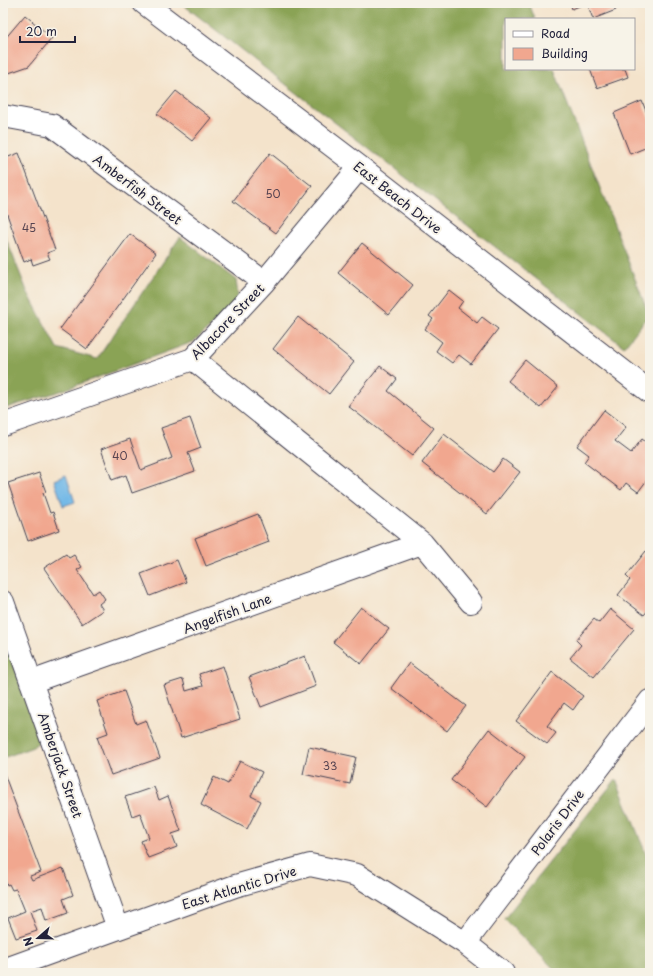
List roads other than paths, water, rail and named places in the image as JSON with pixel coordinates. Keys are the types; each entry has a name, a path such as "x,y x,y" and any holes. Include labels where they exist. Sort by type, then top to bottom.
{"street":[{"name":"East Beach Drive","path":"144,3 650,392"},
{"name":"Amberfish Street","path":"3,116 52,125 264,282"},
{"name":"Albacore Street","path":"3,425 193,359 264,282 360,168"},
{"path":"193,359 422,543 471,602"},
{"name":"Angelfish Lane","path":"31,682 422,543"},
{"name":"Amberjack Street","path":"3,602 118,928"},
{"name":"Polaris Drive","path":"465,943 650,701"},
{"name":"East Atlantic Drive","path":"3,970 235,886 310,865 357,876 465,943 503,973"}],"water":[{"path":"66,475 75,502 63,506 54,480"}]}
